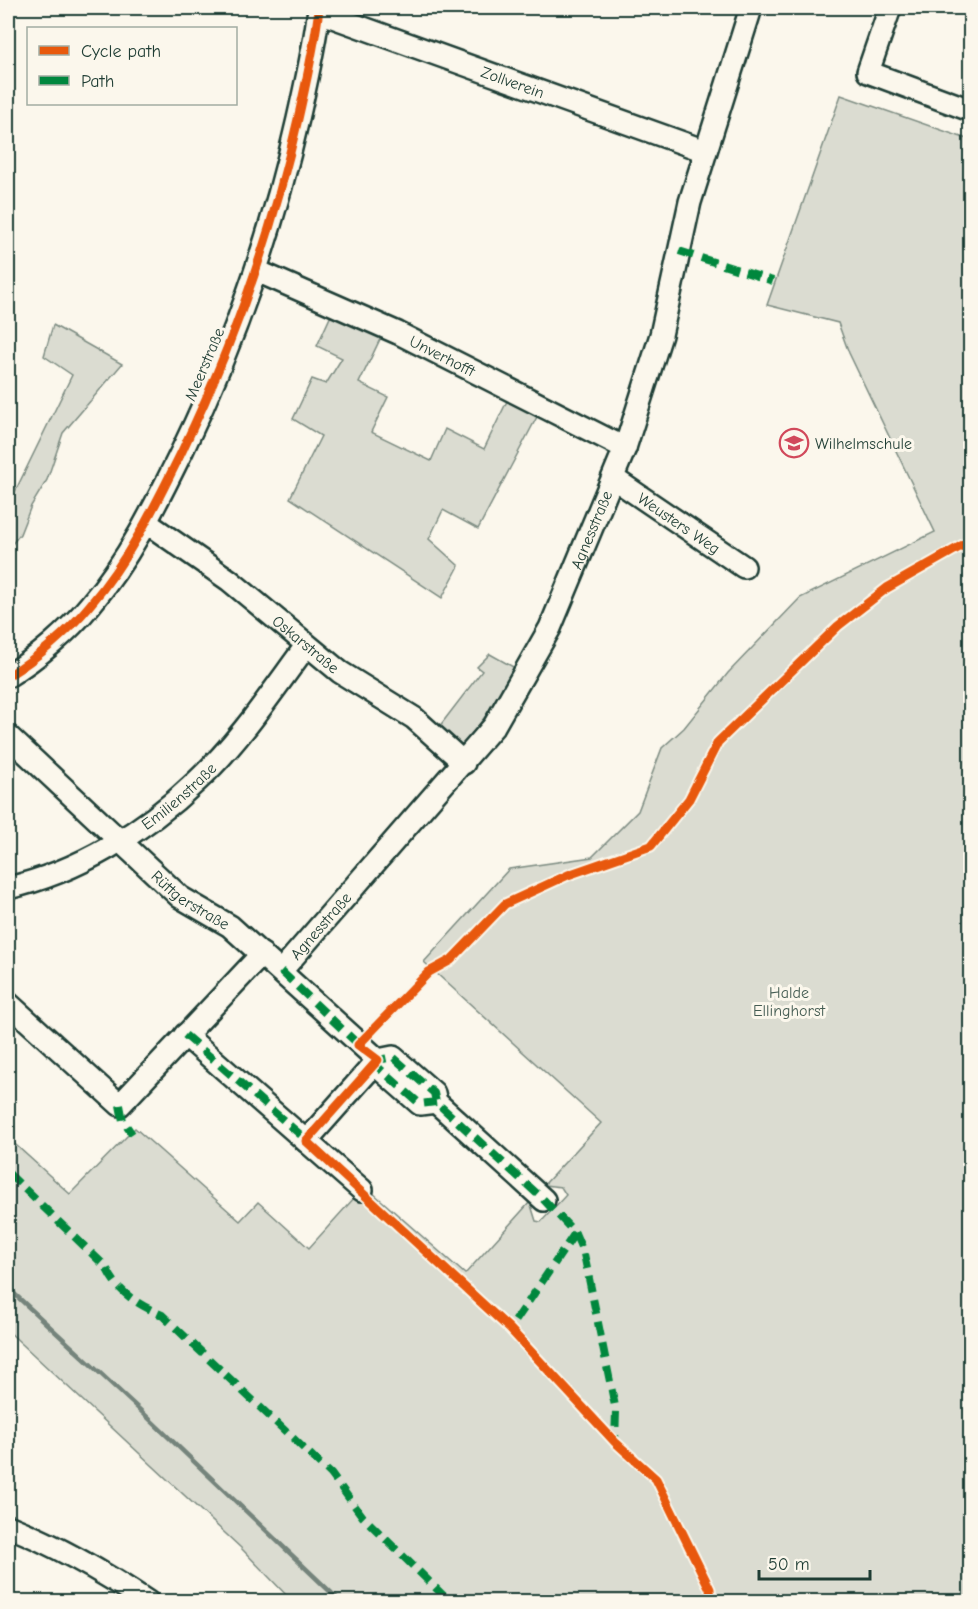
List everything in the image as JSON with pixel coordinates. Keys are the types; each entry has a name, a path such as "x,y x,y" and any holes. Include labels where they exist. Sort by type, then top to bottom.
{"street":[{"name":"Agnesstraße","path":"281,971 494,726 545,638 625,448 661,335 690,202 751,8"},
{"path":"890,8 868,72 970,110"},
{"name":"Zollverein","path":"319,10 705,151"},
{"name":"Meerstraße","path":"8,676 43,650 90,606 147,523 227,352 257,271 287,167 319,10"},
{"name":"Unverhofft","path":"257,271 398,333 625,448"},
{"name":"Weusters Weg","path":"613,478 744,567"},
{"name":"Oskarstraße","path":"147,523 229,580 340,672 414,718 464,763"},
{"name":"Emilienstraße","path":"8,888 75,865 119,841 163,811 198,781 232,743 306,646"},
{"name":"Rüttgerstraße","path":"8,736 180,897 230,926 378,1060 393,1057 434,1093 436,1102 544,1200"},
{"path":"8,1003 120,1105 262,954"},
{"path":"185,1035 362,1190"},
{"path":"306,1140 378,1060"},
{"path":"8,1526 98,1569 148,1602"}],"green space":[{"name":"Halde Ellinghorst","path":"841,95 970,140 970,1601 292,1601 241,1548 8,1331 8,1138 70,1194 135,1128 240,1221 258,1202 309,1248 365,1186 465,1274 530,1202 536,1221 541,1222 566,1195 561,1187 544,1185 601,1123 424,962 509,869 592,857 638,811 662,748 684,728 728,673 800,598 935,532 849,353 838,323 767,305"},
{"path":"332,313 382,335 359,383 388,397 371,432 431,461 445,429 484,449 509,397 539,413 478,529 443,510 429,539 459,566 442,598 290,498 321,436 293,419 312,379 326,384 342,358 317,346"},
{"path":"53,325 122,364 63,433 47,480 31,506 20,534 8,549 8,506 72,375 44,356"},
{"path":"490,654 515,668 491,709 465,743 457,745 439,727 482,671 477,667"}],"waterway":[{"path":"8,1288 341,1602"}],"marked path":[{"path":"679,251 773,281"},
{"path":"281,971 361,1047"},
{"path":"185,1035 310,1143"},
{"path":"374,1065 378,1060 393,1057 434,1093 436,1102 544,1200 575,1233 510,1329"},
{"path":"376,1058 379,1068 420,1104 436,1102"},
{"path":"120,1105 123,1121 132,1134"},
{"path":"8,1173 106,1267 122,1290 136,1302 162,1315 331,1474 363,1517 450,1602"},
{"path":"575,1233 584,1254 616,1411 615,1442"}],"cycle path":[{"path":"8,676 62,635 118,569 163,490 202,409 235,328 264,246 298,119 313,50 319,8"},
{"path":"711,1602 710,1589 656,1479 615,1442 510,1329 306,1141 378,1060 358,1045 429,972 451,960 505,904 568,875 651,846 689,799 718,742 838,626 887,588 970,541"}],"place":[{"name":"Wilhelmschule","path":"794,443"}]}
